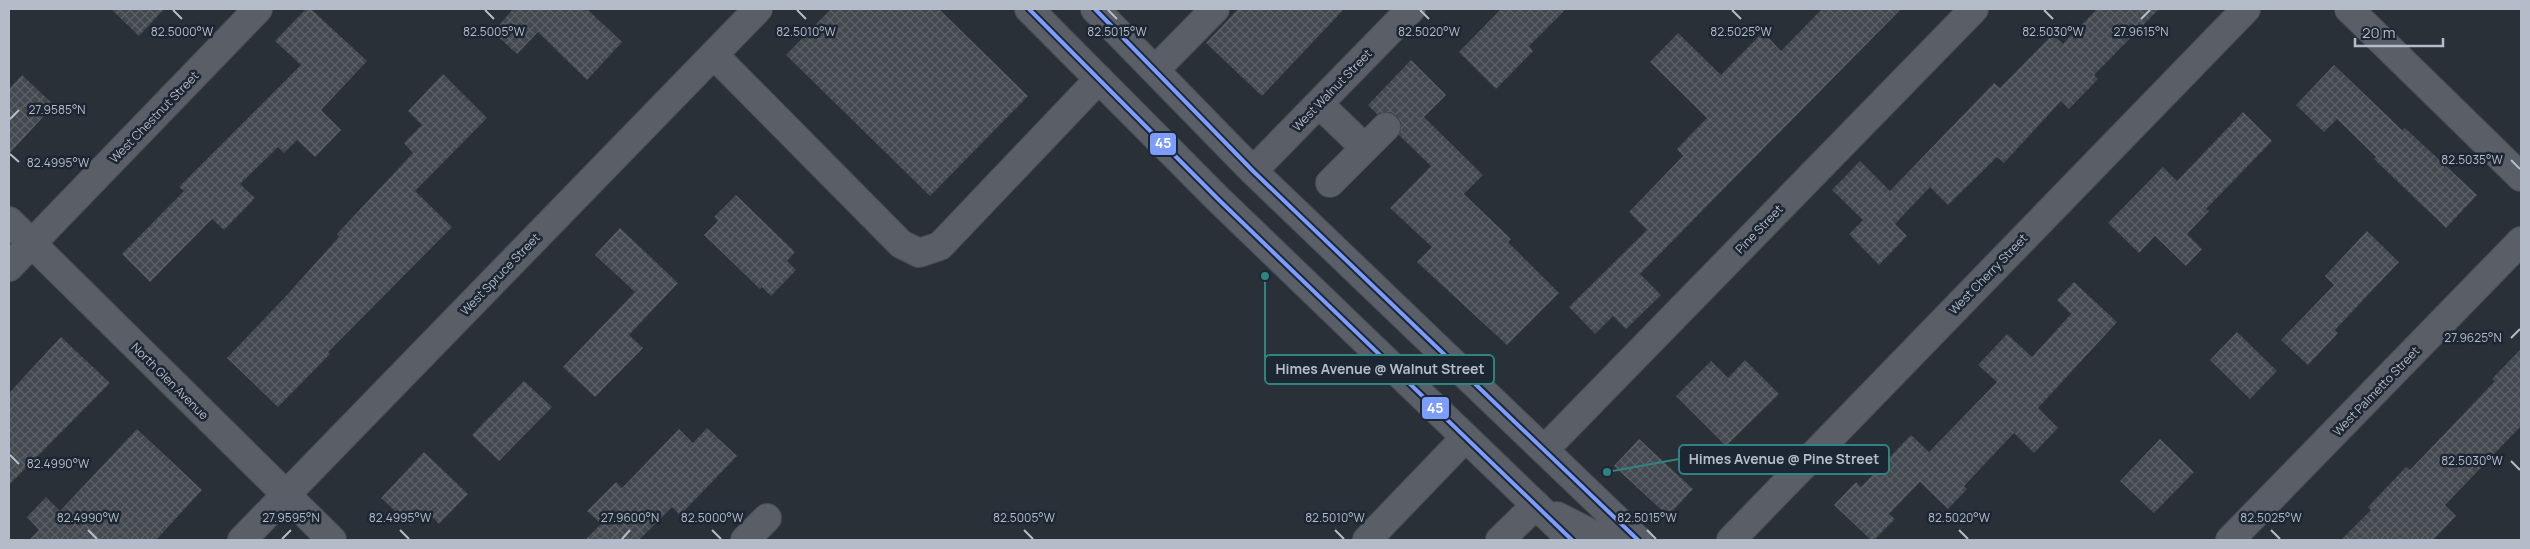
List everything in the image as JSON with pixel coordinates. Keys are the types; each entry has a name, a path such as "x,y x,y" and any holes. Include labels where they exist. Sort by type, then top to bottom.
{"street":[{"name":"West Chestnut Street","path":"9,268 258,9"},
{"name":"West Spruce Street","path":"242,540 758,9"},
{"path":"1029,9 1219,200 1572,540"},
{"path":"1095,9 1254,171 1638,540"},
{"path":"1155,70 1214,9"},
{"name":"West Walnut Street","path":"1254,171 1411,9"},
{"name":"Pine Street","path":"1544,450 1974,9"},
{"name":"West Cherry Street","path":"1731,540 2246,9"},
{"path":"2349,9 2521,177"},
{"path":"714,54 901,244 919,254 940,246 1099,79"},
{"path":"1319,104 1365,148"},
{"path":"1330,183 1386,127"},
{"name":"North Glen Avenue","path":"9,221 332,540"},
{"name":"West Palmetto Street","path":"2230,540 2521,241"},
{"path":"1367,540 1465,438"},
{"path":"1500,540 1536,505"},
{"path":"1536,505 1604,540"},
{"path":"745,540 767,518"}],"building":[{"path":"111,9 164,9 139,36"},
{"path":"306,9 311,9 367,61 321,110 341,130 315,157 297,140 284,153 278,147 240,184 255,198 224,230 212,219 150,282 122,254 184,191 179,187 301,65 275,41"},
{"path":"513,9 587,9 622,42 587,80 538,32 517,54 493,32"},
{"path":"831,9 939,9 1028,96 930,196 786,55"},
{"path":"1238,9 1344,9 1262,96 1206,43"},
{"path":"1501,9 1566,9 1529,46 1533,51 1496,89 1459,52"},
{"path":"1822,9 1901,9 1640,274 1661,295 1626,329 1613,316 1595,334 1569,307 1647,230 1629,212 1683,156 1677,149 1707,118 1650,62 1678,33 1721,75 1763,32 1781,51"},
{"path":"2097,9 2159,9 2094,75 2098,79 2069,109 2061,101 2004,163 1997,157 1948,205 1930,187 1895,224 1907,236 1879,265 1849,234 1863,220 1832,190 1860,161 1890,191 1994,83 2000,88 2053,34 2063,44"},
{"path":"1411,60 1446,95 1424,117 1483,175 1464,194 1511,239 1508,242 1559,293 1507,345 1417,262 1432,247 1390,208 1431,166 1399,135 1401,123 1397,116 1390,112 1377,114 1368,105"},
{"path":"2334,65 2402,130 2405,128 2477,195 2446,228 2374,159 2376,157 2337,119 2324,132 2296,105"},
{"path":"443,74 487,118 415,191 452,227 328,352 330,354 278,407 227,358 286,296 339,237 337,234 413,153 404,143 422,125 408,111"},
{"path":"22,75 54,105 9,154 9,89"},
{"path":"2243,112 2272,141 2206,209 2209,211 2187,234 2202,249 2186,266 2155,236 2139,253 2108,223 2163,167 2177,181"},
{"path":"736,195 795,252 787,261 796,270 771,296 762,287 760,289 704,235 718,221 714,217"},
{"path":"620,228 678,283 629,335 643,348 595,397 563,367 635,292 595,255"},
{"path":"2367,231 2399,262 2335,330 2338,333 2308,365 2281,340 2334,285 2325,276"},
{"path":"2074,282 2117,322 2038,408 2058,428 2034,453 2014,433 1964,486 1967,489 1948,509 1920,482 1889,514 1895,519 1874,540 1871,540 1834,505 1856,482 1861,487 1911,435 1929,452 1997,382 1978,365 2007,334 2032,357 2071,314 2057,300"},
{"path":"2237,332 2277,371 2250,399 2210,360"},
{"path":"61,337 110,383 9,485 9,393"},
{"path":"2521,349 2521,426 2445,505 2456,516 2433,540 2341,540 2371,510 2368,507 2406,467 2410,470 2495,381 2492,379"},
{"path":"1745,360 1779,394 1726,446 1676,396 1711,361 1728,378"},
{"path":"524,381 552,407 499,461 472,435"},
{"path":"707,428 737,456 680,515 672,507 639,540 585,540 601,524 587,511 616,482 622,488 679,429 693,443"},
{"path":"137,429 202,490 156,540 29,540 39,530 27,517 46,497 60,511"},
{"path":"1639,439 1693,489 1668,516 1614,466"},
{"path":"2160,439 2194,472 2154,513 2120,481"},
{"path":"424,452 468,494 439,524 425,510 411,526 381,498"}],"transit line":[{"name":"45","path":"1029,9 1219,200 1572,540"},
{"name":"45","path":"1095,9 1253,171 1638,540"}],"place":[{"name":"Himes Avenue @ Walnut Street","path":"1265,276"},
{"name":"Himes Avenue @ Pine Street","path":"1607,472"}]}
